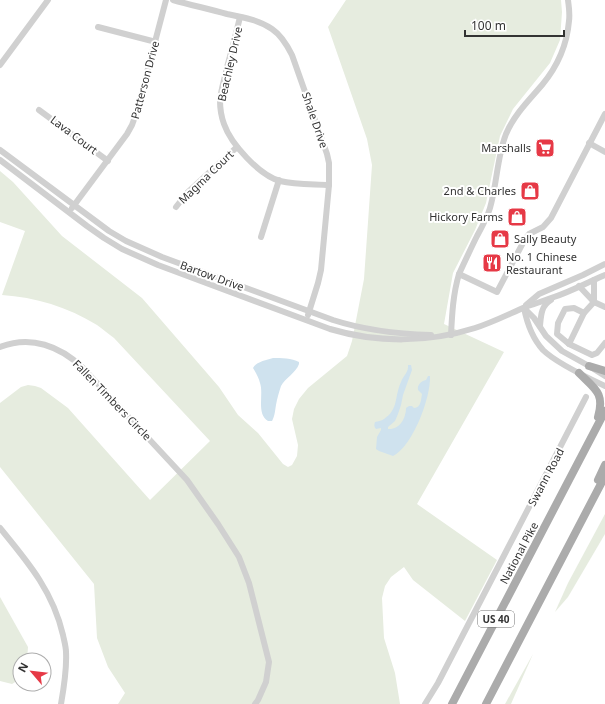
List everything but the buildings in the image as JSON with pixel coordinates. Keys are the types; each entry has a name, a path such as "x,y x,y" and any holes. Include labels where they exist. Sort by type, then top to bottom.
{"main road":[{"path":"589,366 605,371"},
{"path":"579,373 596,390 601,402 591,438"},
{"name":"National Pike","path":"452,704 605,411"},
{"path":"582,521 581,513 605,465"},
{"name":"US 40","path":"486,704 605,476"}],"street":[{"path":"0,65 48,0"},
{"name":"Patterson Drive","path":"68,212 108,160 132,125 156,42 166,0"},
{"name":"Shale Drive","path":"173,0 262,24 272,29 280,37 288,46 292,55 327,154 329,172 321,270 306,320"},
{"path":"451,335 456,285 459,274 489,209 506,133 523,106 552,70 563,48 569,21 568,0"},
{"name":"Beachley Drive","path":"240,17 220,101 220,113 228,134 237,147 268,176 293,183 329,185"},
{"path":"98,27 156,42"},
{"name":"Lava Court","path":"39,110 108,160"},
{"path":"459,274 497,292 525,239 529,234 543,227 551,218 605,114"},
{"path":"589,143 605,152"},
{"name":"Magma Court","path":"176,207 187,193 237,147"},
{"name":"Bartow Drive","path":"0,150 109,231 162,257 350,326 419,334 451,335"},
{"name":"Bartow Drive","path":"0,160 68,212 122,249 158,265 330,329 369,338 420,339 451,335 482,326 605,275"},
{"path":"261,237 279,180"},
{"path":"524,308 539,294 605,264"},
{"path":"569,344 584,313 594,302 594,280"},
{"path":"579,286 594,302 605,307"},
{"path":"540,326 543,307 555,297"},
{"path":"524,308 534,318 550,340 562,351 605,376"},
{"path":"524,308 530,330 544,350 556,360 605,386"},
{"path":"584,313 574,308 565,309 558,323 557,334 569,344 592,355 597,353 605,343"},
{"name":"Fallen Timbers Circle","path":"0,347 18,343 47,345 61,351 73,359 187,480 239,557 249,583 268,662 266,682 258,700 254,704"},
{"name":"Swann Road","path":"425,704 438,683 586,397"},
{"path":"0,528 39,578 50,598 60,623 66,651 66,678 61,704"}],"shaded area":[{"path":"346,0 561,0 562,12 560,40 550,63 513,109 500,136 486,203 475,230 453,273 444,324 504,352 417,504 497,560 465,621 413,580 404,567 391,577 385,586 382,598 384,638 395,673 400,704 118,704 125,693 108,667 97,638 94,584 0,467 0,403 21,387 28,385 41,388 68,408 150,500 210,441 114,338 99,327 75,313 51,304 27,298 2,295 25,231 0,222 0,171 13,182 62,236 142,298 219,387 238,415 258,433 283,464 288,467 292,465 297,456 298,445 292,419 294,409 299,399 308,388 347,356 352,341 364,279 372,165 367,139 328,27"},
{"path":"605,514 605,534 568,597 555,612 568,583"},
{"path":"0,597 28,647 28,652 12,652 12,684 0,681"},
{"path":"533,654 511,704 505,704"}],"water":[{"path":"286,358 299,362 299,364 281,386 274,417 272,421 268,421 262,414 261,388 259,379 253,368 264,360"},
{"path":"408,365 411,365 412,370 398,414 395,421 388,427 388,429 399,426 405,416 406,408 409,406 414,408 418,407 422,394 418,390 418,386 421,382 426,380 428,376 430,376 430,385 424,408 414,432 400,451 393,456 376,449 377,437 381,428 376,429 374,424 375,422 384,419 392,411 396,402 399,387 408,370"}],"place":[{"name":"Marshalls","path":"545,148"},
{"name":"2nd & Charles","path":"530,191"},
{"name":"Hickory Farms","path":"517,217"},
{"name":"Sally Beauty","path":"500,239"},
{"name":"No. 1 Chinese Restaurant","path":"492,263"}]}
